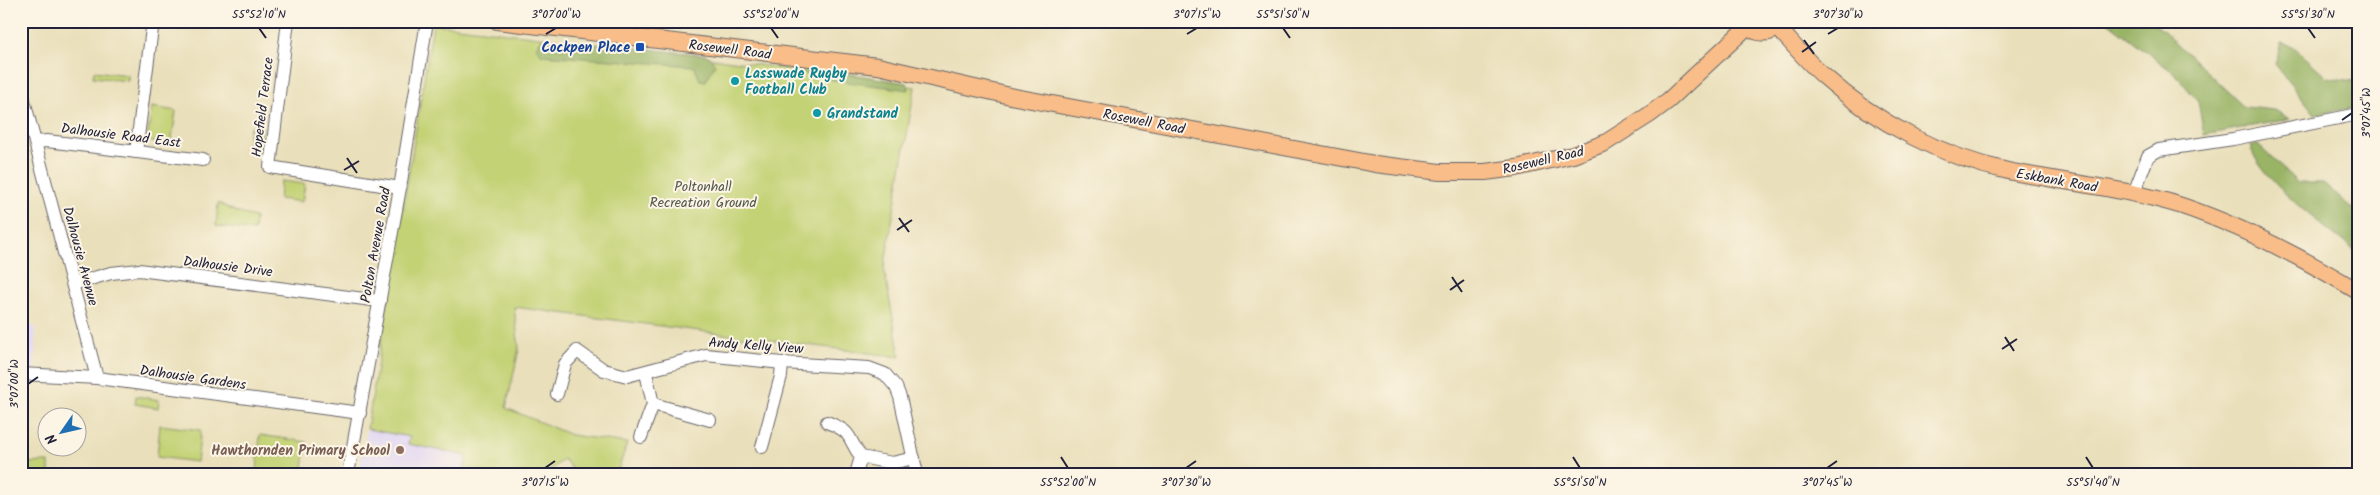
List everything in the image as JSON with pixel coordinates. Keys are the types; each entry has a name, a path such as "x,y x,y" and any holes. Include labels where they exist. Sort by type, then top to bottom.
{"main road":[{"name":"Rosewell Road","path":"497,21 554,24 878,66 1034,100 1366,162 1440,172 1486,172 1516,168 1573,155 1605,143 1669,100 1746,24"},
{"name":"Eskbank Road","path":"1746,24 1759,32 1766,33 1781,25 1825,77 1886,123 1935,148 2006,170 2078,185 2134,193 2182,206 2255,235 2359,292"}],"street":[{"path":"136,152 153,21"},
{"name":"Hopefield Terrace","path":"288,21 270,167 400,188"},
{"name":"Polton Avenue Road","path":"348,474 400,188 427,21"},
{"name":"Dalhousie Avenue","path":"21,89 97,378"},
{"path":"2134,193 2148,156 2159,150 2233,139 2359,114"},
{"name":"Dalhousie Road East","path":"35,142 47,141 203,160"},
{"name":"Dalhousie Drive","path":"73,284 111,273 139,270 380,301"},
{"name":"Andy Kelly View","path":"556,394 565,364 577,351 604,370 627,376 706,355 782,363 869,368 885,374 896,387 900,397 917,474"},
{"path":"762,447 765,413 781,376 782,363"},
{"path":"641,437 653,404 646,372"},
{"name":"Dalhousie Gardens","path":"21,374 97,378 360,413"},
{"path":"653,404 710,420"},
{"path":"827,422 845,429 861,457 882,463 892,463 914,458"},
{"path":"856,474 861,457"}],"shaded area":[{"path":"21,319 23,325 36,327 34,370 21,369"},
{"name":"Hawthornden Primary School","path":"367,429 410,437 409,444 467,456 463,474 359,474"}],"green space":[{"path":"2106,21 2150,21 2164,31 2244,107 2275,110 2290,119 2204,135 2198,101 2174,73"},
{"name":"Poltonhall Recreation Ground","path":"433,24 718,59 915,87 884,269 900,357 514,307 519,349 506,408 571,435 627,443 617,474 576,474 564,459 546,474 463,474 467,456 408,444 410,437 367,429"},
{"path":"542,39 707,55 715,64 706,81 700,80 694,66 542,55 536,47"},
{"path":"2281,43 2293,46 2327,77 2359,82 2359,107 2315,114 2275,64"},
{"path":"788,64 907,83 909,90 826,79 791,70"},
{"path":"94,71 128,75 128,81 93,77"},
{"path":"152,107 176,111 171,145 147,141"},
{"path":"250,126 263,128 260,153 247,151"},
{"path":"2250,145 2258,145 2298,183 2322,183 2359,214 2359,254 2281,189 2256,159"},
{"path":"281,181 305,184 302,202 279,199"},
{"path":"218,203 239,213 255,217 254,231 216,226"},
{"path":"136,396 159,400 158,408 135,404"},
{"path":"160,425 201,430 197,462 157,457"},
{"path":"260,435 307,442 302,474 257,470"},
{"path":"49,462 49,474 21,474 21,463"}],"place":[{"name":"Cockpen Place","path":"640,47"},
{"name":"Lasswade Rugby Football Club","path":"735,81"},
{"name":"Grandstand","path":"817,113"},
{"name":"Hawthornden Primary School","path":"400,450"}]}
